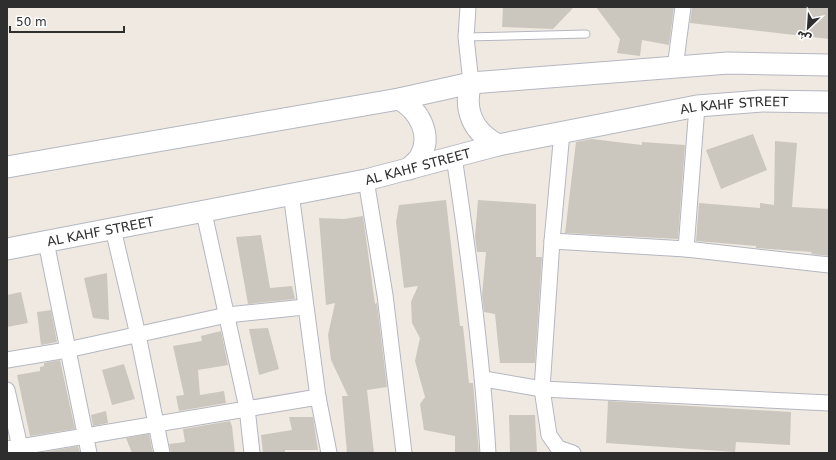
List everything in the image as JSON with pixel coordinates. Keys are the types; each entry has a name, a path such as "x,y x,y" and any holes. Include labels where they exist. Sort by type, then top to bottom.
{"main road":[{"path":"7,167 399,99 471,83 728,63 829,65"},
{"path":"471,83 468,104 472,120 480,133 498,145"},
{"path":"399,99 416,112 424,132 423,150 419,158 409,169"},
{"name":"AL KAHF STREET","path":"7,250 204,213 291,193 366,180 498,145 697,106 762,101 829,102"}],"street":[{"path":"468,7 466,37 471,83"},
{"path":"675,68 683,7"},
{"path":"686,248 697,106"},
{"path":"562,132 552,241 542,389 548,435 558,448 573,453"},
{"path":"454,157 472,280 484,379 488,453"},
{"path":"366,180 385,295 404,453"},
{"path":"291,193 318,397 329,453"},
{"path":"204,213 247,408 252,453"},
{"path":"113,229 138,335 162,453"},
{"path":"552,241 686,248 829,265"},
{"path":"46,242 89,453"},
{"path":"7,360 67,350 227,315 306,307"},
{"path":"484,379 542,389 829,403"},
{"path":"7,390 16,450 85,435 318,397"}],"lane":[{"path":"466,37 586,34"}],"building":[{"path":"503,7 574,7 553,29 502,27"},
{"path":"596,7 674,7 669,45 642,40 640,56 617,53 620,39"},
{"path":"692,7 829,7 829,39 690,23"},
{"path":"753,134 767,170 721,189 706,150"},
{"path":"592,139 642,145 642,142 685,145 678,239 565,233 576,142"},
{"path":"775,141 797,143 792,207 829,209 829,256 811,254 812,252 756,248 756,246 696,241 699,203 760,208 760,203 774,205"},
{"path":"446,200 460,326 463,326 469,383 473,383 479,453 455,453 455,436 424,430 420,404 425,397 415,361 420,338 412,323 411,302 418,286 404,288 396,222 399,205"},
{"path":"478,200 536,204 536,257 542,257 535,363 500,363 495,314 484,312 482,295 486,252 477,252 475,237"},
{"path":"363,216 375,304 377,303 387,387 367,390 374,453 347,453 342,396 348,396 331,360 328,335 335,303 326,305 319,218 344,219"},
{"path":"261,235 270,288 292,286 295,299 248,304 236,237"},
{"path":"107,273 109,320 93,318 84,278"},
{"path":"21,292 28,323 7,327 7,295"},
{"path":"51,310 57,342 41,345 37,312"},
{"path":"268,328 279,369 259,375 249,329"},
{"path":"221,331 228,365 198,370 200,395 224,391 226,403 179,411 176,396 184,395 173,346 202,341 201,336"},
{"path":"60,360 75,429 30,436 17,375 40,371 40,367 44,366 44,363"},
{"path":"124,364 135,399 112,405 102,370"},
{"path":"608,401 791,412 790,445 736,442 735,452 606,443"},
{"path":"106,411 108,423 93,426 91,415"},
{"path":"509,415 535,415 537,453 510,453"},
{"path":"289,417 313,417 318,450 285,450 285,453 263,453 261,435 292,430"},
{"path":"230,421 232,426 235,453 171,453 169,444 185,442 183,429"},
{"path":"149,434 153,453 132,453 126,438"},
{"path":"78,446 80,453 39,453"}]}
